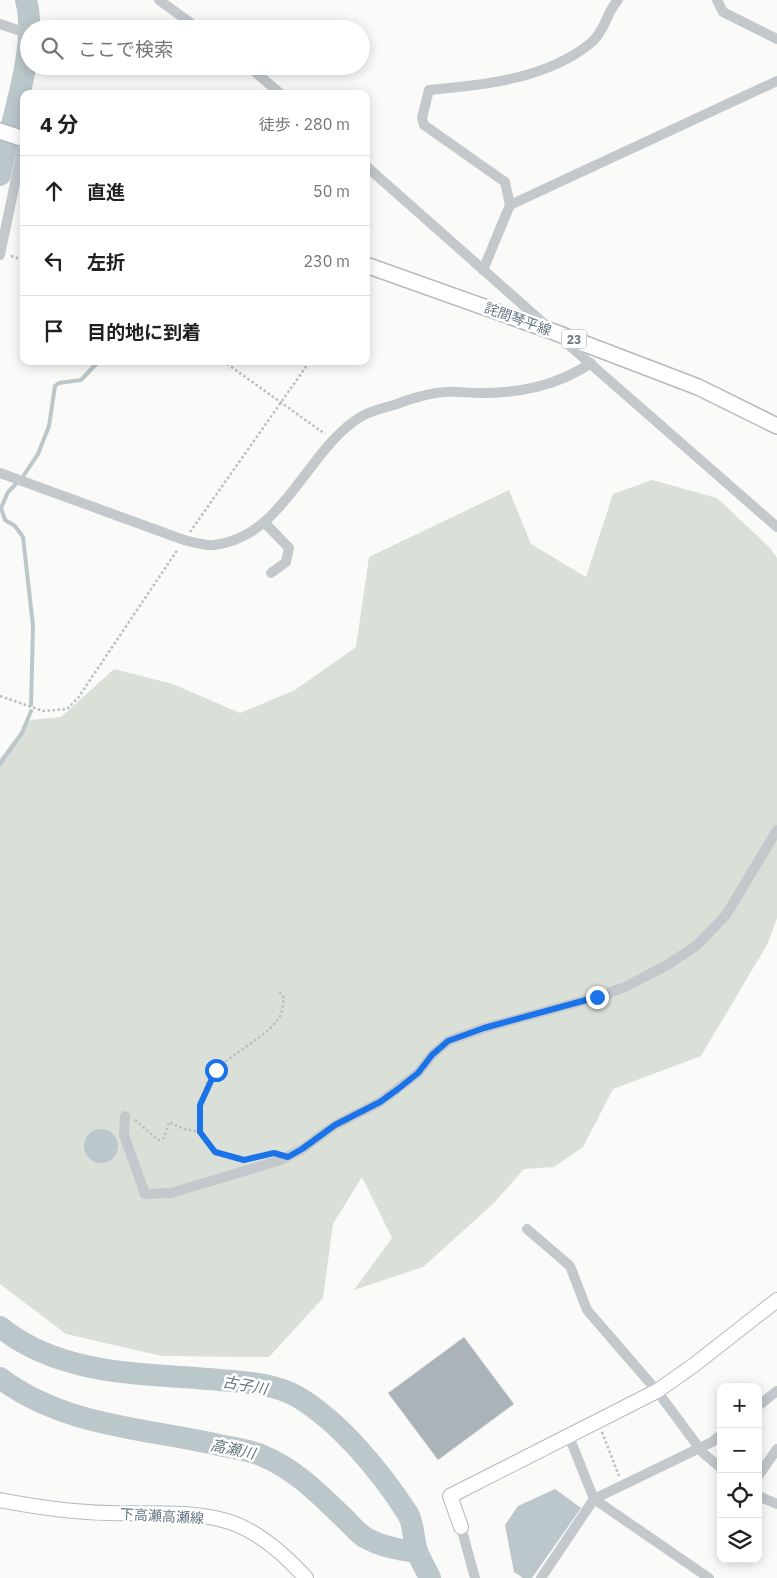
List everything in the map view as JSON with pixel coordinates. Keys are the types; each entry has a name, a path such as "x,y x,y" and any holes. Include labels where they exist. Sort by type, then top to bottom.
{"main road":[{"path":"0,131 20,138"},
{"name":"詫間琴平線","path":"370,266 554,332 698,387 777,426"}],"street":[{"path":"159,0 187,20"},
{"path":"483,270 510,205 505,182 424,125 422,118 429,90 484,85 548,68 575,54 593,40 606,24 618,0"},
{"path":"717,0 724,12 777,39"},
{"path":"0,24 20,31"},
{"path":"258,75 275,90"},
{"path":"510,205 777,81"},
{"path":"0,253 20,159"},
{"path":"370,170 777,526"},
{"path":"0,473 184,540 212,545 246,534 270,519 334,441 348,426 363,416 405,401 445,392 501,392 538,388 571,377 591,363"},
{"path":"265,523 289,548 286,562 272,573"},
{"path":"125,1116 124,1135 145,1194 171,1193 281,1160 302,1149 335,1125 380,1102 418,1073 432,1055 448,1041 484,1028 597,997 625,987 697,945 726,915 777,830"},
{"path":"527,1229 570,1266 587,1310 657,1391 700,1448 717,1464"},
{"path":"475,1578 450,1496 568,1434 657,1391 694,1365 777,1300"},
{"path":"762,1403 777,1391"},
{"path":"568,1434 594,1499 710,1578"},
{"path":"541,1578 594,1499 700,1448 717,1437"},
{"path":"760,1473 777,1449"},
{"path":"762,1498 777,1504"},
{"name":"下高瀬高瀬線","path":"0,1500 46,1508 107,1513 193,1515 230,1522 254,1532 288,1558 306,1578"}],"path":[{"path":"229,365 334,441"},
{"path":"0,696 43,711 67,709 78,698 184,540 307,365"},
{"path":"244,1160 215,1152 200,1132 200,1105 211,1077 216,1070 244,1050 281,1016 284,998 278,990"},
{"path":"125,1116 137,1120 158,1140 164,1138 169,1122 184,1129 200,1132"},
{"path":"598,1420 622,1484"}],"shaded area":[{"path":"652,480 717,498 770,548 777,558 777,918 768,943 701,1056 613,1089 583,1147 554,1167 524,1169 493,1204 423,1267 354,1290 392,1238 362,1177 333,1224 323,1298 269,1357 162,1356 66,1334 0,1284 0,758 30,720 61,717 114,669 173,684 240,713 295,690 356,647 369,557 509,490 531,544 586,577 613,494"},
{"path":"101,1129 108,1130 113,1134 117,1139 117,1153 113,1158 108,1162 101,1163 94,1162 89,1158 85,1153 84,1146 85,1139 89,1134 94,1130"},
{"path":"555,1489 581,1508 532,1578 523,1578 514,1572 505,1525 518,1506"}],"building":[{"path":"464,1337 514,1404 438,1460 388,1393"}],"waterway":[{"name":"古子川","path":"26,0 29,20"},
{"name":"古子川","path":"20,90 24,75"},
{"name":"古子川","path":"0,175 20,91"},
{"path":"24,475 38,454 49,426 55,386 59,383 81,380 95,365"},
{"path":"15,485 8,492 1,508 5,520 15,526 23,537 33,626 31,705"},
{"path":"0,764 22,733 31,711"},
{"name":"古子川","path":"0,1327 24,1343 50,1355 77,1364 106,1370 250,1383 270,1386 298,1397 330,1420 373,1465 408,1514 417,1551 430,1578"},
{"name":"高瀬川","path":"0,1378 24,1394 77,1416 133,1429 241,1449 263,1456 285,1467 305,1482 366,1538 391,1548 417,1552"}],"route":[{"path":"216,1070 211,1077 200,1105 200,1132 215,1152 227,1157 244,1160 274,1153 288,1157 335,1125 380,1102 398,1089 418,1073 432,1055 448,1041 484,1028 597,997"}]}
